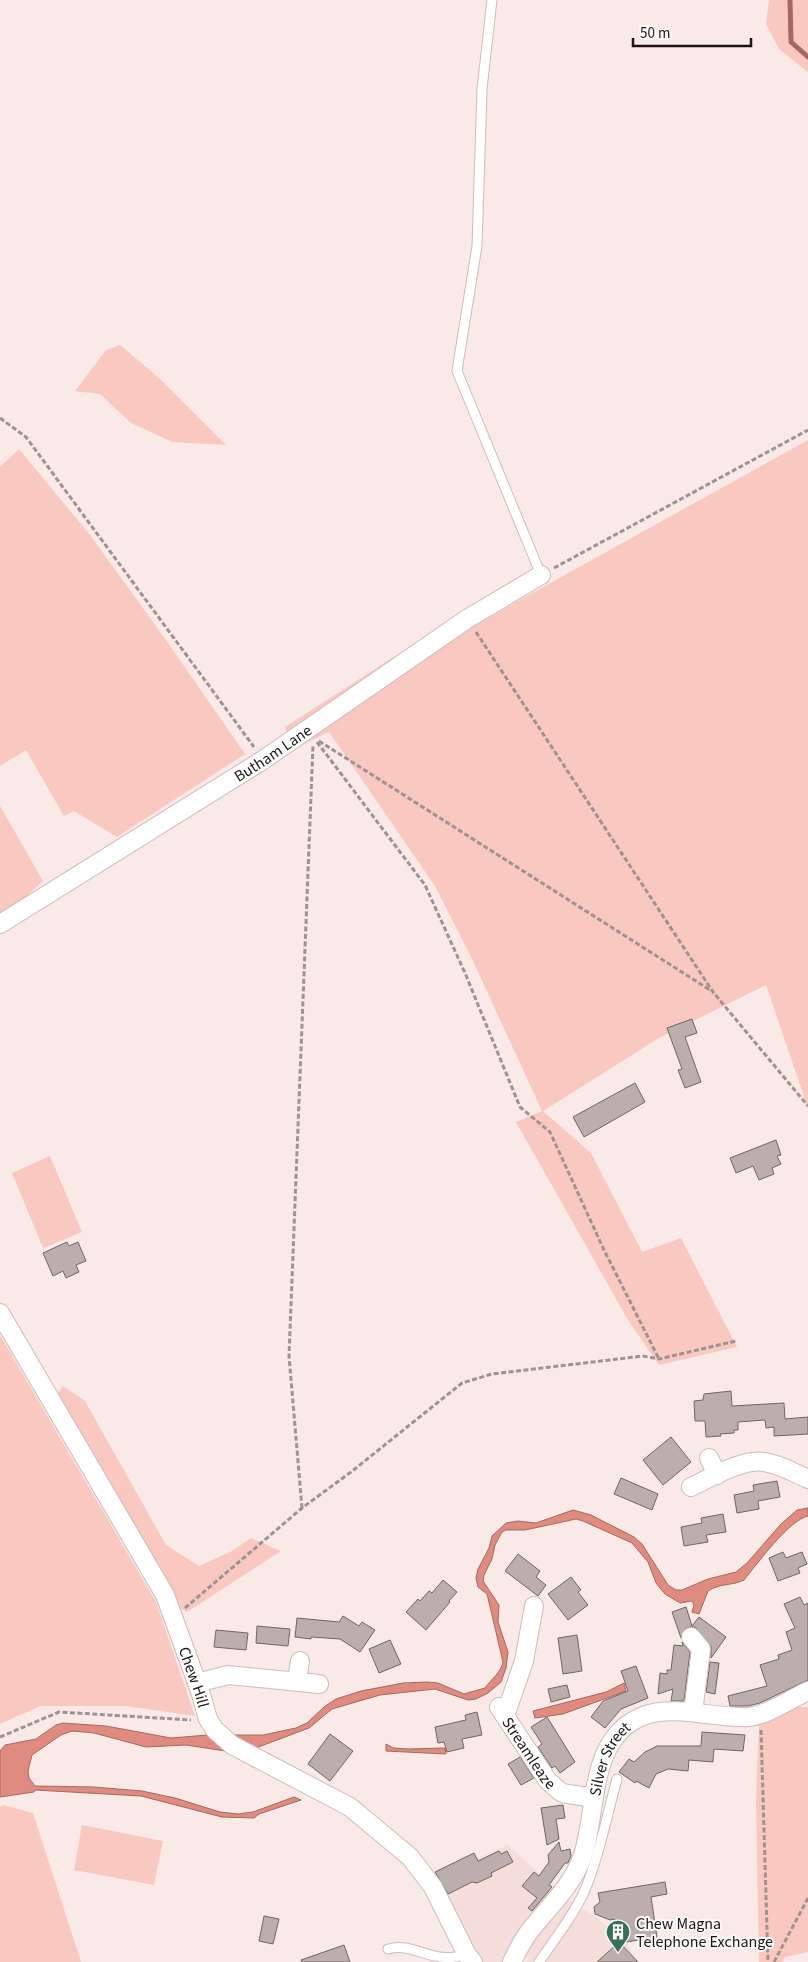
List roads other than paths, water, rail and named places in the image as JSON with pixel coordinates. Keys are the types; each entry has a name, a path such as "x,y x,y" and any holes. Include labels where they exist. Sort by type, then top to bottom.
{"street":[{"name":"Butham Lane","path":"0,924 263,760 468,620 541,575"},
{"name":"Chew Hill","path":"0,1313 164,1595 207,1715 215,1730 232,1745 350,1807 410,1857 433,1887 470,1959"},
{"path":"709,1458 717,1475"},
{"path":"691,1487 750,1462 762,1461 808,1479"},
{"name":"Streamleaze","path":"534,1606 524,1660 502,1712 548,1781 562,1793 594,1798"},
{"path":"691,1637 701,1649 693,1712"},
{"path":"297,1681 300,1661"},
{"path":"197,1683 228,1675 319,1684"},
{"name":"Silver Street","path":"512,1962 527,1934 568,1884 583,1855 600,1768 606,1750 615,1735 628,1724 644,1716 661,1712 693,1712 741,1717 760,1714 808,1691"}],"lane":[{"path":"492,0 482,89 476,246 457,371 541,575"},
{"path":"539,1962 567,1922 584,1892 596,1860 617,1779"},
{"path":"388,1949 406,1947 447,1958 470,1959"}],"waterway":[{"path":"790,0 791,42 808,57"}],"place":[{"name":"Chew Magna Telephone Exchange","path":"618,1953"}]}
